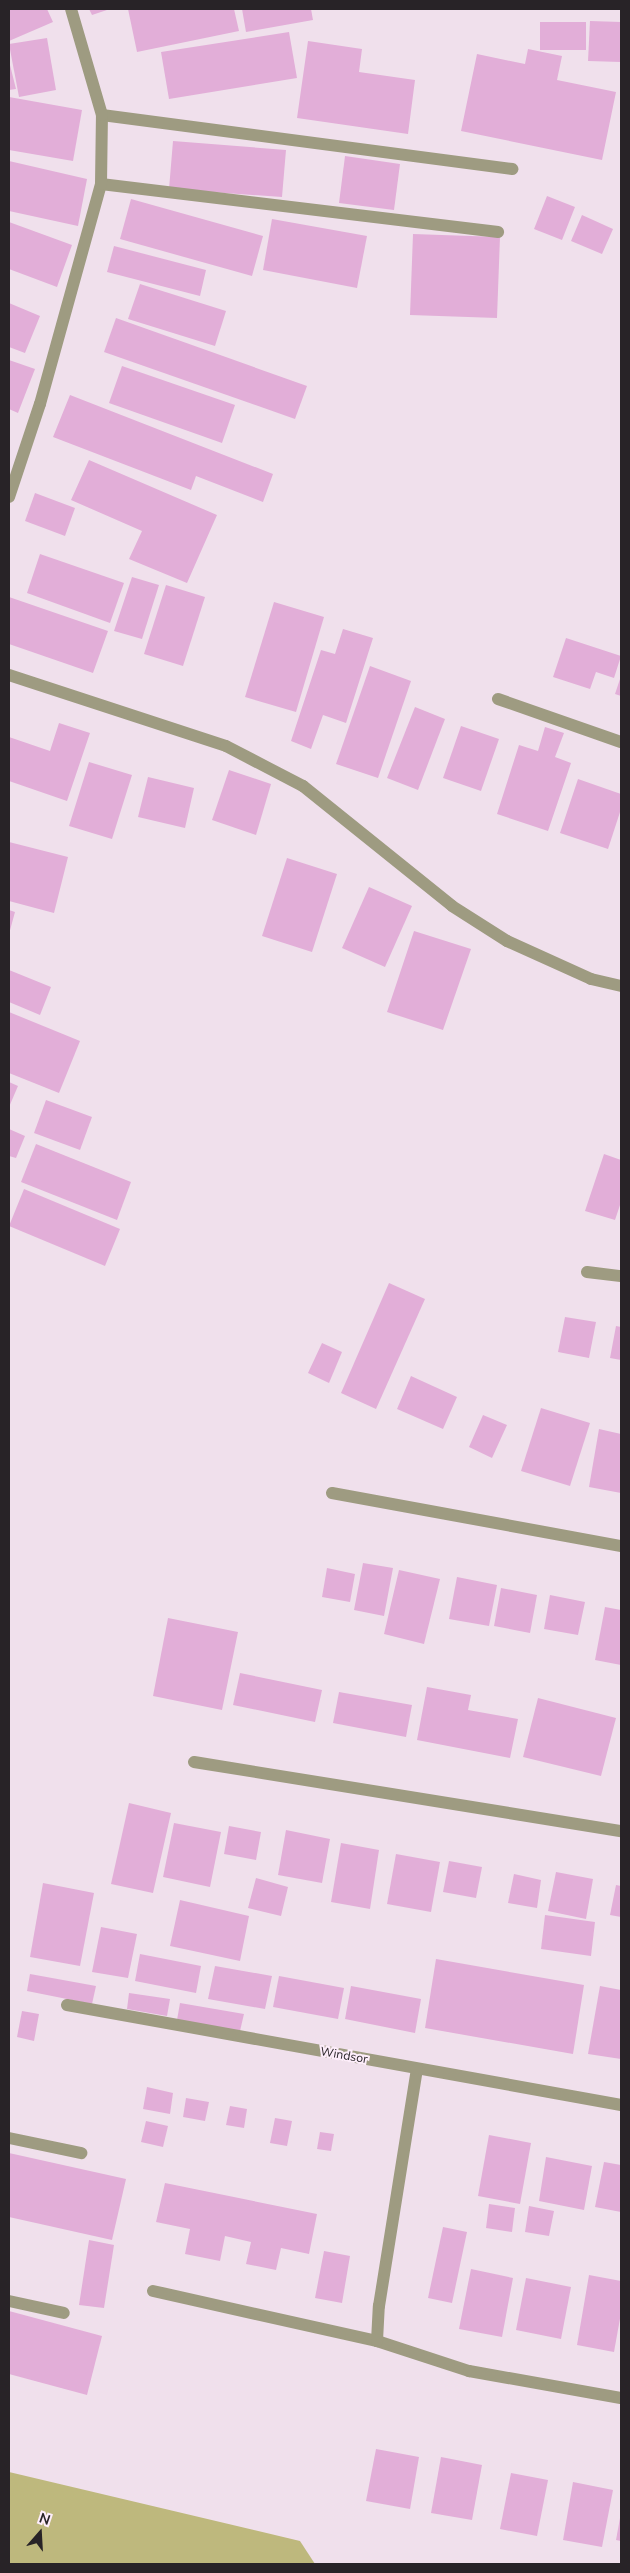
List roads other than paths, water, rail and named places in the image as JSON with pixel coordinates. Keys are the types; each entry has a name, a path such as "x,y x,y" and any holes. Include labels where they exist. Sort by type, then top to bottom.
{"street":[{"path":"9,497 40,404 101,184 102,115 71,9"},
{"path":"102,115 512,170"},
{"path":"101,184 498,232"},
{"path":"9,675 226,746 303,786 452,906 507,941 591,979 621,986"},
{"path":"498,699 621,742"},
{"path":"587,1272 621,1276"},
{"path":"332,1493 621,1546"},
{"path":"194,1762 621,1831"},
{"name":"Windsor","path":"68,2005 621,2105"},
{"path":"377,2341 379,2306 417,2069"},
{"path":"9,2138 81,2153"},
{"path":"152,2291 377,2341 469,2371 621,2398"},
{"path":"9,2301 64,2313"}]}
